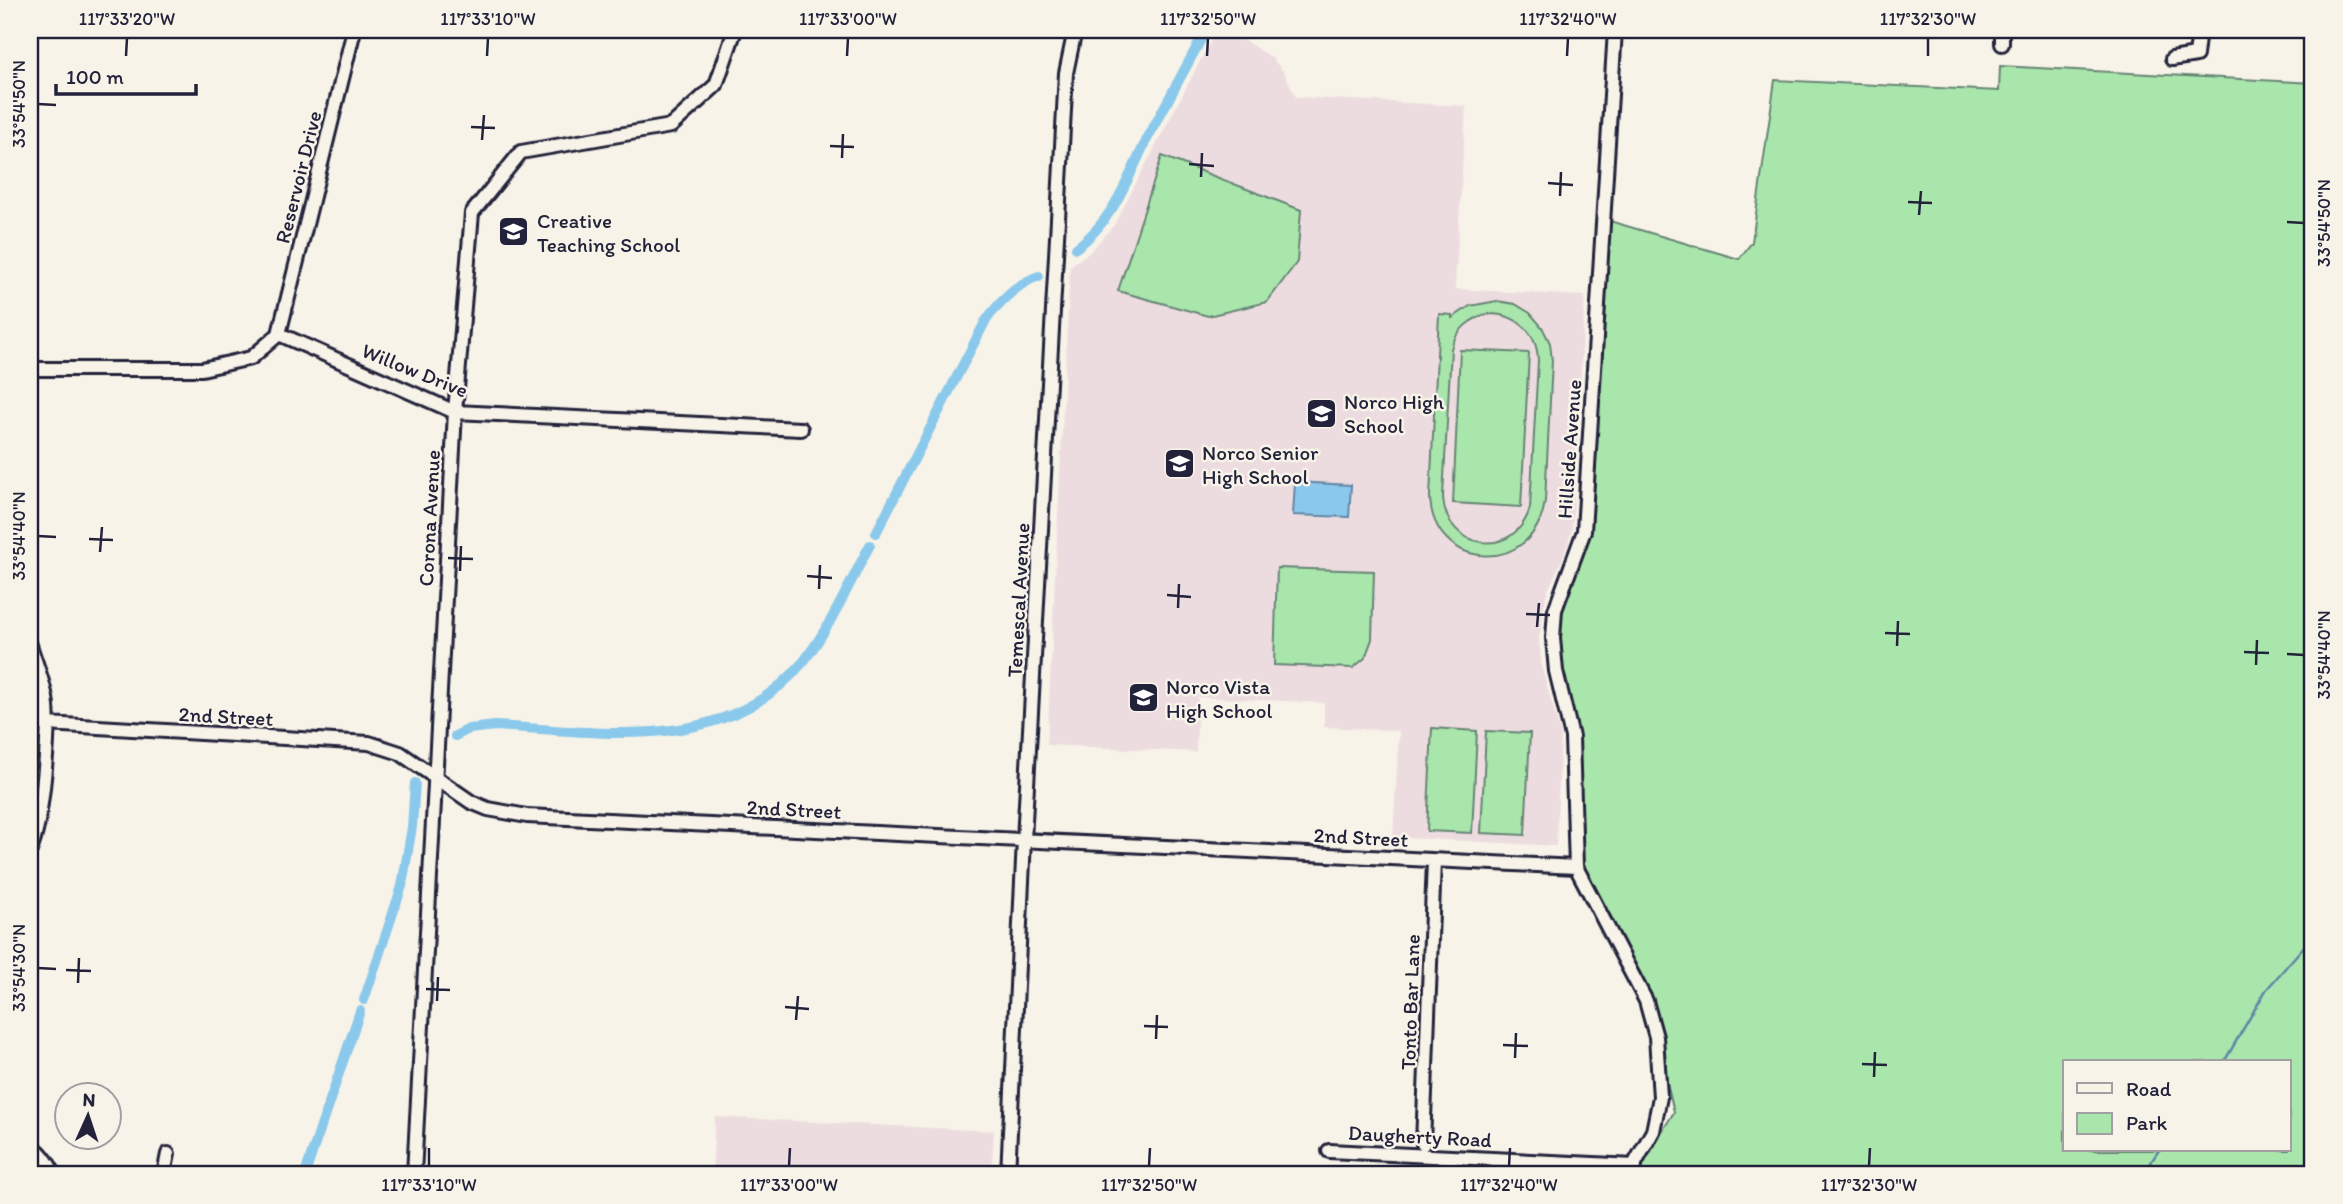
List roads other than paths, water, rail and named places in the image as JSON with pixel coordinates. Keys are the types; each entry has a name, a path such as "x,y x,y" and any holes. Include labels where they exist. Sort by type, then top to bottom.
{"street":[{"name":"Reservoir Drive","path":"279,334 354,30"},
{"name":"Corona Avenue","path":"414,1174 455,412 472,213 521,152 671,126 716,85 735,30"},
{"name":"Temescal Avenue","path":"1009,1174 1024,840 1066,74 1075,30"},
{"name":"Hillside Avenue","path":"1615,30 1584,531 1555,610 1553,638 1556,671 1572,737 1576,867 1646,1001 1656,1037 1660,1097 1653,1131 1632,1170"},
{"path":"2001,44 2002,30"},
{"path":"2172,60 2196,55 2199,30"},
{"path":"30,369 202,369 251,358 279,334"},
{"name":"Willow Drive","path":"279,334 455,412 801,429"},
{"path":"30,645 46,698 48,724 40,806 30,850"},
{"name":"2nd Street","path":"30,723 369,743 400,753 471,802 488,809 527,816 1576,867"},
{"name":"Tonto Bar Lane","path":"1423,1144 1434,861"},
{"path":"30,1144 48,1163 54,1174"},
{"name":"Daugherty Road","path":"1329,1151 1632,1170"},
{"path":"164,1174 168,1154"}],"water":[{"path":"1295,482 1351,485 1349,517 1293,515"}],"waterway":[{"path":"1146,141 1206,30"},
{"path":"1076,248 1099,227 1108,214 1124,188 1144,145"},
{"path":"876,533 985,322 1009,295 1039,276"},
{"path":"455,736 469,729 495,726 578,732 661,731 701,725 738,712 773,691 804,661 831,619 870,545"},
{"path":"364,1000 402,886 412,827 415,783"},
{"path":"2225,1060 2266,990 2313,936"},
{"path":"305,1174 360,1011"},
{"path":"2143,1174 2158,1152"}],"place":[{"name":"Creative Teaching School","path":"514,232"},
{"name":"Norco High School","path":"1321,413"},
{"name":"Norco Senior High School","path":"1179,464"},
{"name":"Norco Vista High School","path":"1143,698"}]}
